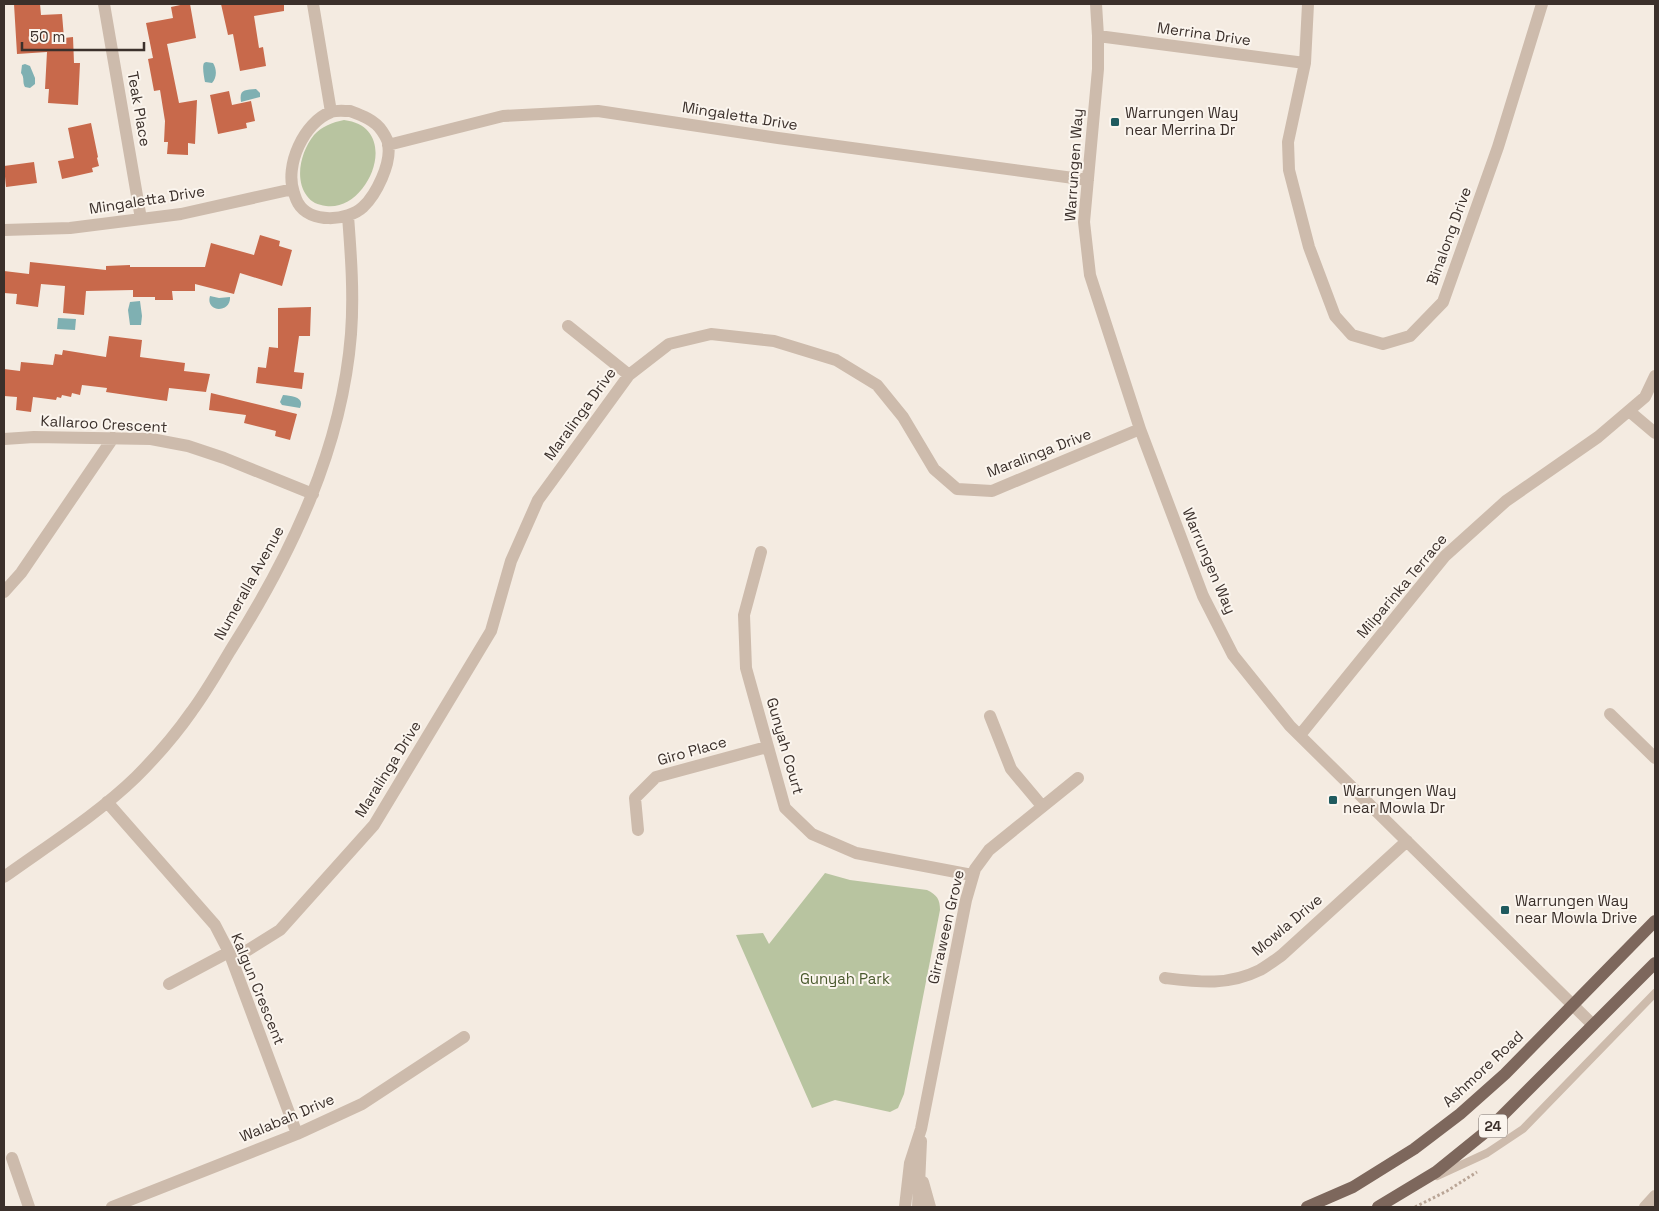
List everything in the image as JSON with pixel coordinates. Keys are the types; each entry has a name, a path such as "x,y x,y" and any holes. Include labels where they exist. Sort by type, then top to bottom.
{"main road":[{"name":"Ashmore Road","path":"1307,1207 1353,1187 1414,1149 1460,1114 1505,1074 1655,921"},
{"name":"24","path":"1378,1207 1436,1172 1488,1130 1655,962"}],"street":[{"name":"Teak Place","path":"104,4 141,219"},
{"path":"313,4 331,112"},
{"name":"Warrungen Way","path":"1096,4 1098,69 1084,222 1090,275 1140,430 1203,596 1233,655 1290,726 1573,1004 1593,1026"},
{"name":"Binalong Drive","path":"1308,4 1305,64 1288,142 1289,170 1309,247 1335,316 1352,335 1384,344 1410,336 1443,302 1498,147 1542,4"},
{"name":"Merrina Drive","path":"1098,36 1305,64"},
{"path":"350,111 367,118 381,129 388,144 383,178 363,207 348,216 336,218 322,217 309,213 298,204 293,189 291,173 293,159 303,139 314,124 331,112 350,111"},
{"name":"Mingaletta Drive","path":"388,144 503,116 598,111 778,138 1088,180"},
{"name":"Mingaletta Drive","path":"4,230 70,228 181,214 293,189"},
{"name":"Numeralla Avenue","path":"4,877 107,802 141,771 192,712 244,630 280,567 313,494 339,413 351,333 352,281 348,216"},
{"path":"568,326 629,374"},
{"name":"Maralinga Drive","path":"169,984 230,956 280,930 374,825 490,631 511,561 538,500 629,374 669,344 711,334 774,341 836,360 877,385 903,417 934,469 957,489 992,491 1140,430"},
{"name":"Milparinka Terrace","path":"1300,735 1445,556 1506,501 1598,437 1629,411 1645,397 1655,376"},
{"path":"1629,411 1655,433"},
{"name":"Kallaroo Crescent","path":"4,439 34,437 151,439 188,446 224,458 313,494"},
{"path":"4,592 21,573 113,438"},
{"name":"Gunyah Court","path":"761,552 744,614 746,668 785,808 812,834 856,853 972,875"},
{"path":"1610,714 1655,758"},
{"path":"990,716 1011,769 1042,806"},
{"name":"Giro Place","path":"638,830 635,798 656,777 767,747"},
{"name":"Girraween Grove","path":"903,1204 910,1163 921,1129 972,875 978,863 989,850 1078,778"},
{"name":"Kalgun Crescent","path":"107,802 215,925 230,956 297,1134"},
{"name":"Mowla Drive","path":"1165,978 1218,983 1260,970 1282,955 1407,840"},
{"name":"Walabah Drive","path":"112,1207 297,1134 362,1104 464,1037"},
{"name":"Girraween Grove","path":"918,1207 921,1129"},
{"path":"12,1158 29,1207"},
{"path":"920,1160 924,1187 930,1207"},
{"path":"1645,1207 1655,1196"}],"lane":[{"path":"1410,1188 1487,1153 1523,1129 1655,993"}],"green space":[{"path":"344,120 362,126 372,137 376,152 373,168 366,183 355,196 342,204 320,205 311,200 303,189 300,173 303,157 309,142 317,132 328,125"},
{"name":"Gunyah Park","path":"825,873 850,880 927,890 939,900 940,910 904,1094 898,1108 890,1112 835,1100 812,1108 736,935 763,933 769,944"}],"water":[{"path":"206,62 213,63 215,68 216,76 212,83 205,82 203,67"},
{"path":"22,65 30,66 35,78 35,84 30,88 25,87 21,73"},
{"path":"256,89 260,93 260,97 241,102 242,92"},
{"path":"210,296 219,298 230,297 227,306 218,309 211,306 209,302"},
{"path":"140,301 141,325 130,325 128,310 130,302"},
{"path":"58,318 76,319 75,330 57,329"},
{"path":"283,395 299,399 301,401 300,408 282,405 280,402"}],"building":[{"path":"14,4 40,4 41,15 62,14 64,38 73,37 74,63 80,63 78,105 48,103 49,89 45,89 47,52 17,54"},
{"path":"190,4 196,38 167,44 179,103 197,100 195,144 188,143 188,155 167,154 168,142 164,142 165,121 160,90 154,91 148,59 153,58 146,23 173,18 171,7"},
{"path":"221,4 284,4 284,11 254,16 259,48 263,47 266,66 240,71 233,34 228,35"},
{"path":"229,91 232,105 251,101 255,121 246,123 247,128 218,134 210,95"},
{"path":"91,123 99,166 92,168 93,172 62,179 58,161 74,158 68,128"},
{"path":"34,162 37,183 6,187 4,166"},
{"path":"260,235 280,241 279,246 292,250 282,286 240,273 234,294 195,284 195,291 172,291 173,300 155,300 155,297 133,297 133,290 86,291 84,315 63,313 65,286 41,284 38,307 16,304 17,294 4,293 4,271 29,274 30,262 106,270 106,266 130,265 130,267 205,267 211,243 254,255"},
{"path":"311,307 310,336 299,336 294,372 304,373 302,389 256,383 258,367 266,368 269,347 278,348 278,308"},
{"path":"109,336 142,340 140,357 185,363 184,371 210,374 206,392 169,388 167,401 106,392 107,388 82,385 80,395 72,393 71,397 62,395 61,398 57,397 56,400 33,397 31,412 16,410 17,397 4,396 4,369 20,371 21,362 53,365 55,354 62,355 63,350 106,357"},
{"path":"211,393 297,414 290,440 275,436 276,431 244,423 246,415 209,410"}],"place":[{"name":"Warrungen Way near Merrina Dr","path":"1115,122"},
{"name":"Warrungen Way near Mowla Dr","path":"1333,800"},
{"name":"Warrungen Way near Mowla Drive","path":"1505,910"}]}
